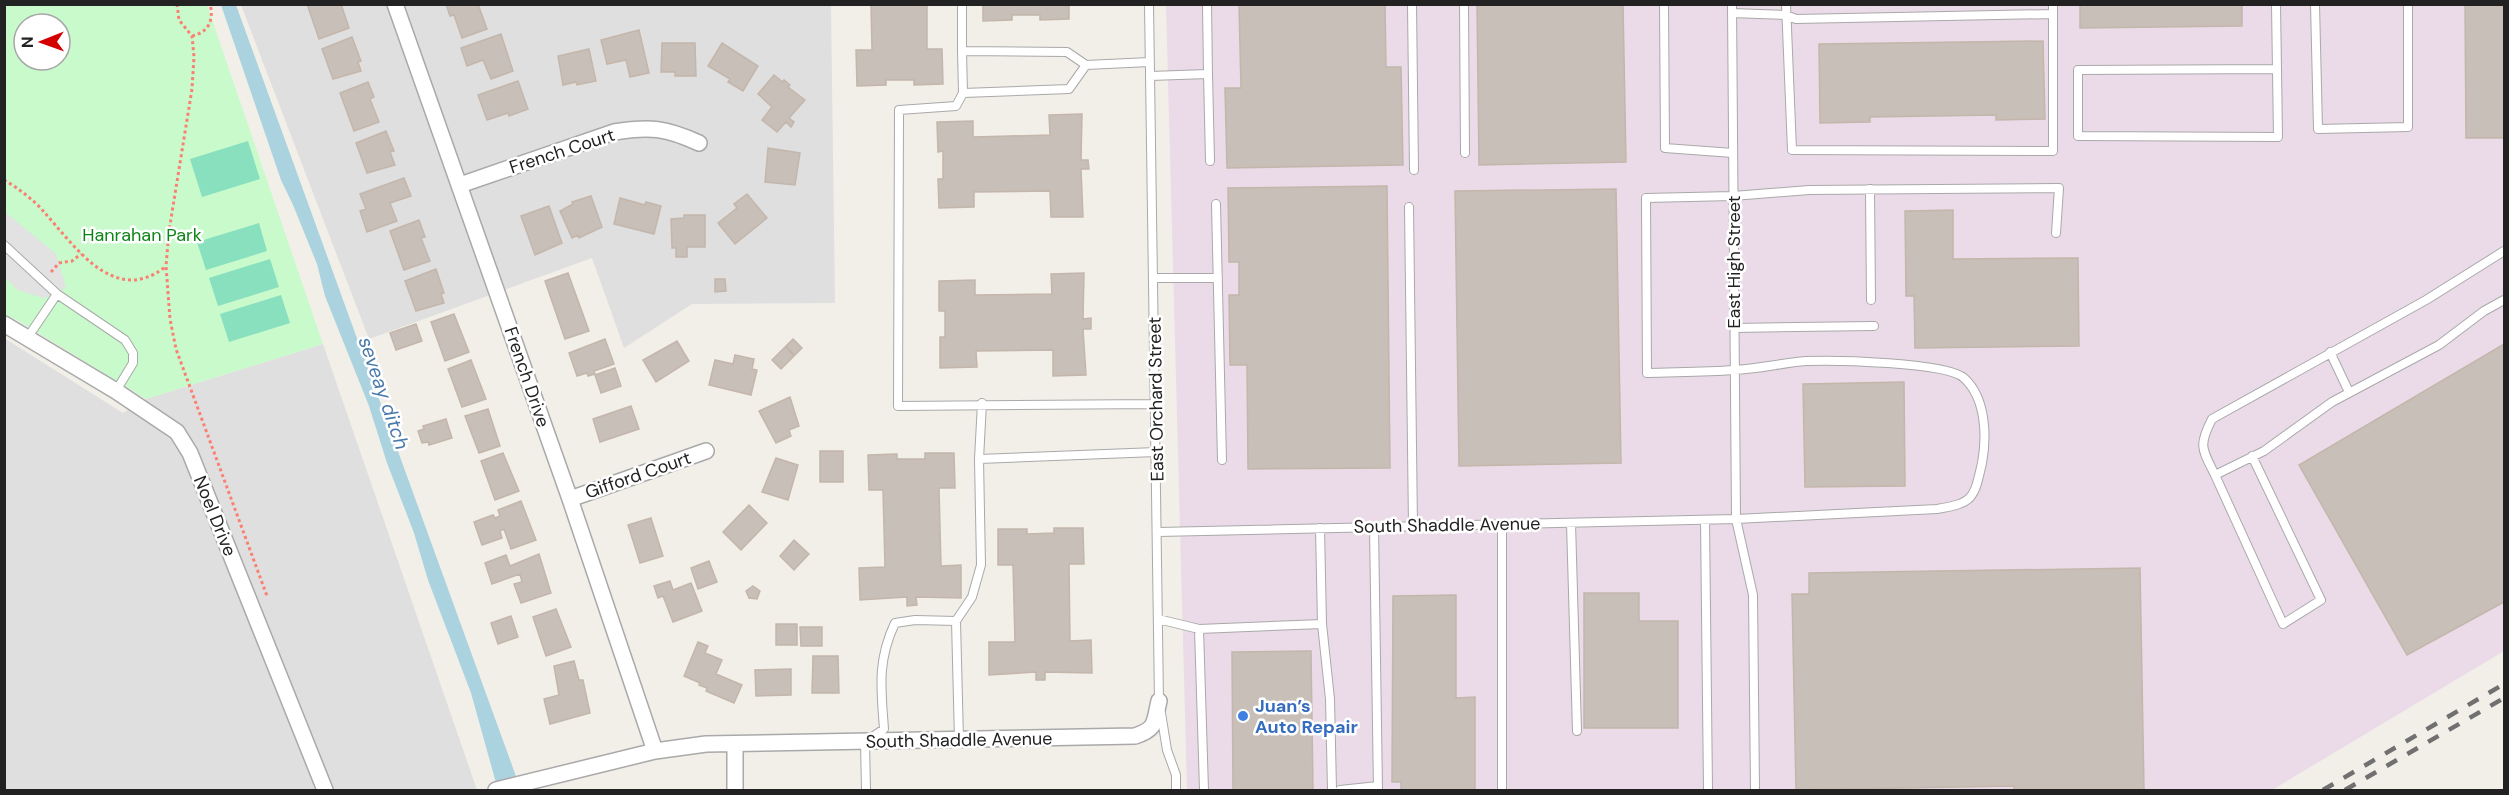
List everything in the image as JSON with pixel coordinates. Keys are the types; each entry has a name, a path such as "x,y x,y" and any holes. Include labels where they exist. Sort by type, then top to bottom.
{"street":[{"name":"French Drive","path":"395,4 570,499 655,751"},
{"name":"French Court","path":"460,185 614,132 635,129 670,130 699,143"},
{"name":"Noel Drive","path":"4,324 116,391 177,432 190,453 325,790"},
{"name":"Gifford Court","path":"570,499 706,452"},
{"name":"South Shaddle Avenue","path":"496,790 655,751 706,744 1135,736 1149,732 1153,727 1159,701"},
{"path":"735,744 735,790"}],"lane":[{"path":"962,4 963,93 956,106 899,110 898,406 982,403 1156,404"},
{"name":"East Orchard Street","path":"1149,4 1159,701 1167,750 1176,775 1176,790"},
{"path":"1208,4 1210,160"},
{"path":"1412,4 1414,170"},
{"path":"1464,4 1465,153"},
{"path":"1664,4 1665,148 1733,153"},
{"path":"1786,4 1792,150 2053,151 2053,4"},
{"path":"2276,4 2277,69 2278,137 2078,136 2078,70 2277,69"},
{"path":"2315,4 2318,129 2408,127 2408,4"},
{"path":"1732,9 1786,15 1796,19 2054,14"},
{"name":"East High Street","path":"1732,9 1736,519 1753,596 1755,790"},
{"path":"962,51 1067,52 1086,65 1150,62"},
{"path":"963,93 1069,89 1086,65"},
{"path":"1150,76 1208,74"},
{"path":"1733,196 1809,190 2059,188 2056,233"},
{"path":"1870,189 1871,300"},
{"name":"South Shaddle Avenue","path":"1158,532 1736,519 1937,509 1961,505 1975,493 1984,451 1981,401 1963,377 1932,368 1884,363 1807,361 1734,370 1647,373 1646,198 1733,196"},
{"path":"1216,204 1222,460"},
{"path":"1409,207 1413,526"},
{"path":"4,245 57,294 124,340 133,353 133,363 116,391"},
{"path":"2252,456 2321,600 2283,624 2206,457 2202,438 2212,419 2426,300 2505,251"},
{"path":"1154,278 1218,278"},
{"path":"28,338 57,294"},
{"path":"2215,475 2264,451 2332,402 2439,345 2484,311 2505,300"},
{"path":"1734,328 1874,326"},
{"path":"2330,352 2349,392"},
{"path":"960,740 956,621 972,597 981,565 979,459 982,403"},
{"path":"979,459 1156,452"},
{"path":"1705,520 1708,790"},
{"path":"1571,523 1577,731"},
{"path":"1502,524 1502,790"},
{"path":"1340,790 1378,788 1374,527"},
{"path":"1320,528 1322,624 1330,699 1332,790"},
{"path":"1158,619 1199,629 1322,624"},
{"path":"866,790 865,742 884,729 880,674 885,645 894,623 956,621"},
{"path":"1199,629 1204,790"}],"path":[{"path":"177,4 179,20 192,36 192,89 169,231 166,266 170,319 176,350 270,605"},
{"path":"192,36 198,35 210,25 213,15 210,4"},
{"path":"4,180 43,211 81,254 99,270 127,279 149,276 166,266"},
{"path":"59,263 72,261 81,254"}],"shaded area":[{"path":"241,5 831,5 835,303 692,304 624,348 592,258 369,339"},
{"path":"1166,5 2504,5 2504,651 2272,790 1187,790"},
{"path":"4,211 56,254 66,287 57,294 43,298 18,290 5,278"},
{"path":"4,338 123,413 146,399 323,344 477,790 5,790"}],"green space":[{"name":"Hanrahan Park","path":"4,5 207,5 323,344 146,399 17,320 5,315"},
{"path":"248,141 260,179 202,197 190,159"},
{"path":"259,223 267,251 206,270 197,242"},
{"path":"270,259 279,287 218,306 209,278"},
{"path":"281,295 290,323 229,342 220,314"}],"water":[{"path":"221,5 236,5 521,790 498,790 471,693 428,580 414,533 387,463 369,406 325,296 317,264 281,180"}],"building":[{"path":"307,4 341,4 349,28 319,39"},
{"path":"446,4 478,4 487,29 462,38 454,15 450,16"},
{"path":"871,4 927,4 927,49 942,49 943,84 914,85 914,80 886,80 886,85 857,86 856,50 872,50"},
{"path":"983,4 1069,4 1069,19 1040,20 1040,15 1012,15 1012,20 983,21"},
{"path":"1239,4 1385,4 1386,67 1401,67 1403,165 1227,168 1225,88 1241,88"},
{"path":"1477,4 1623,4 1626,162 1479,165"},
{"path":"2080,4 2242,4 2242,26 2080,28"},
{"path":"2465,4 2504,4 2504,138 2466,138"},
{"path":"639,30 649,73 630,77 626,60 607,64 601,40"},
{"path":"501,34 513,71 491,79 483,60 467,66 461,48"},
{"path":"352,37 361,61 358,62 361,71 333,79 322,49"},
{"path":"2043,41 2045,119 1996,120 1996,115 1870,117 1870,122 1820,123 1819,44"},
{"path":"662,43 695,43 696,76 675,76 675,72 661,72"},
{"path":"722,43 758,66 743,91 728,82 730,79 708,66"},
{"path":"589,49 596,81 563,85 558,56"},
{"path":"774,75 783,82 784,80 790,85 788,87 805,100 789,118 794,122 791,127 786,122 777,132 762,120 772,107 758,94"},
{"path":"518,81 528,109 509,116 508,113 487,120 478,95"},
{"path":"368,82 374,97 370,99 379,122 354,131 340,93"},
{"path":"1082,114 1081,160 1088,160 1089,169 1081,169 1083,217 1051,217 1050,191 974,192 974,207 939,208 938,179 943,179 943,151 938,152 937,122 973,121 973,137 1050,135 1049,115"},
{"path":"386,131 394,151 390,152 395,165 367,173 356,143"},
{"path":"768,148 800,153 795,185 765,182"},
{"path":"404,178 411,196 390,203 397,221 367,232 360,211 366,209 360,194"},
{"path":"1387,186 1390,468 1248,469 1247,365 1230,365 1229,295 1239,295 1239,262 1229,262 1228,188"},
{"path":"1616,189 1621,463 1459,466 1455,191"},
{"path":"747,194 767,218 735,244 718,223 737,208 734,204"},
{"path":"591,196 602,227 579,238 578,235 572,238 560,211 573,204 572,202"},
{"path":"620,198 645,205 646,202 661,206 654,234 614,224"},
{"path":"549,206 562,243 535,255 521,216"},
{"path":"1953,210 1953,259 2078,258 2079,346 1915,348 1914,296 1906,296 1905,211"},
{"path":"684,215 705,215 705,247 687,247 687,257 676,257 676,248 672,248 671,219 684,218"},
{"path":"419,220 425,237 421,238 430,261 404,270 390,231"},
{"path":"436,269 444,293 441,294 444,303 416,311 405,281"},
{"path":"568,273 589,331 565,339 545,281"},
{"path":"1084,273 1083,319 1091,318 1091,329 1083,329 1086,375 1053,376 1053,350 976,351 977,367 940,368 940,337 945,337 945,311 939,311 939,281 975,280 975,295 1052,294 1051,274"},
{"path":"715,279 725,279 726,291 715,292"},
{"path":"454,314 469,352 445,361 431,322"},
{"path":"416,324 422,341 396,350 390,333"},
{"path":"605,339 614,364 594,371 595,374 588,376 587,373 577,376 569,353"},
{"path":"793,339 802,348 795,355 786,346"},
{"path":"677,341 689,361 656,382 643,360"},
{"path":"2504,344 2504,602 2407,655 2299,465"},
{"path":"785,347 794,356 781,369 772,360"},
{"path":"735,355 754,359 752,369 757,370 751,395 709,385 715,360 733,364"},
{"path":"471,360 486,399 462,407 448,369"},
{"path":"615,368 621,386 601,393 595,375"},
{"path":"1904,382 1905,486 1805,487 1803,384"},
{"path":"790,397 799,426 789,430 791,436 776,443 759,411"},
{"path":"631,406 639,429 600,442 593,419"},
{"path":"488,409 500,446 479,453 465,416"},
{"path":"446,419 452,438 429,445 428,442 422,443 418,431 424,429 423,426"},
{"path":"820,451 843,451 843,482 820,482"},
{"path":"503,453 519,491 495,500 481,461"},
{"path":"925,453 954,453 955,488 939,488 941,566 961,565 961,598 916,597 917,605 907,606 907,597 860,600 859,568 885,567 883,490 869,490 868,455 897,454 897,459 925,459"},
{"path":"776,458 798,465 788,500 762,492"},
{"path":"521,501 536,540 511,549 504,529 500,531 502,538 482,545 474,522 493,515 495,518 500,516 498,510"},
{"path":"749,505 767,523 741,550 723,532"},
{"path":"651,518 663,556 640,563 628,525"},
{"path":"1054,528 1083,528 1084,564 1069,564 1070,641 1091,640 1092,673 1045,672 1045,680 1036,680 1036,672 989,675 989,642 1015,642 1013,565 998,565 998,529 1027,529 1027,534 1054,533"},
{"path":"794,540 809,554 794,570 780,556"},
{"path":"539,554 551,593 521,603 514,584 522,582 520,574 492,584 485,563 506,555 510,566"},
{"path":"709,561 717,582 698,589 691,568"},
{"path":"2140,568 2144,790 2014,790 2014,786 1796,790 1792,594 1809,594 1809,573"},
{"path":"670,581 673,590 691,583 702,611 673,622 663,596 658,598 654,586"},
{"path":"753,586 760,591 757,599 749,598 746,591"},
{"path":"1584,593 1639,593 1639,621 1678,621 1678,728 1584,728"},
{"path":"1456,595 1456,698 1475,697 1475,790 1401,790 1401,782 1392,782 1393,596"},
{"path":"556,609 571,647 546,656 533,617"},
{"path":"511,616 518,637 498,644 491,623"},
{"path":"776,624 797,624 797,645 776,645"},
{"path":"800,627 822,627 822,646 801,646"},
{"path":"698,642 708,646 705,653 722,660 716,674 742,685 734,703 706,691 707,688 699,685 700,683 684,676"},
{"path":"1311,651 1313,790 1233,790 1232,652"},
{"path":"813,656 838,656 839,693 812,693"},
{"path":"574,661 579,680 583,680 590,713 550,724 544,699 559,695 554,666"},
{"path":"791,669 791,695 756,696 755,670"}],"railway":[{"path":"2323,790 2504,684"},
{"path":"2345,790 2504,698"}],"place":[{"name":"Juan’s Auto Repair","path":"1243,716"}],"water label":[{"name":"seveay ditch","path":"384,393"}]}
